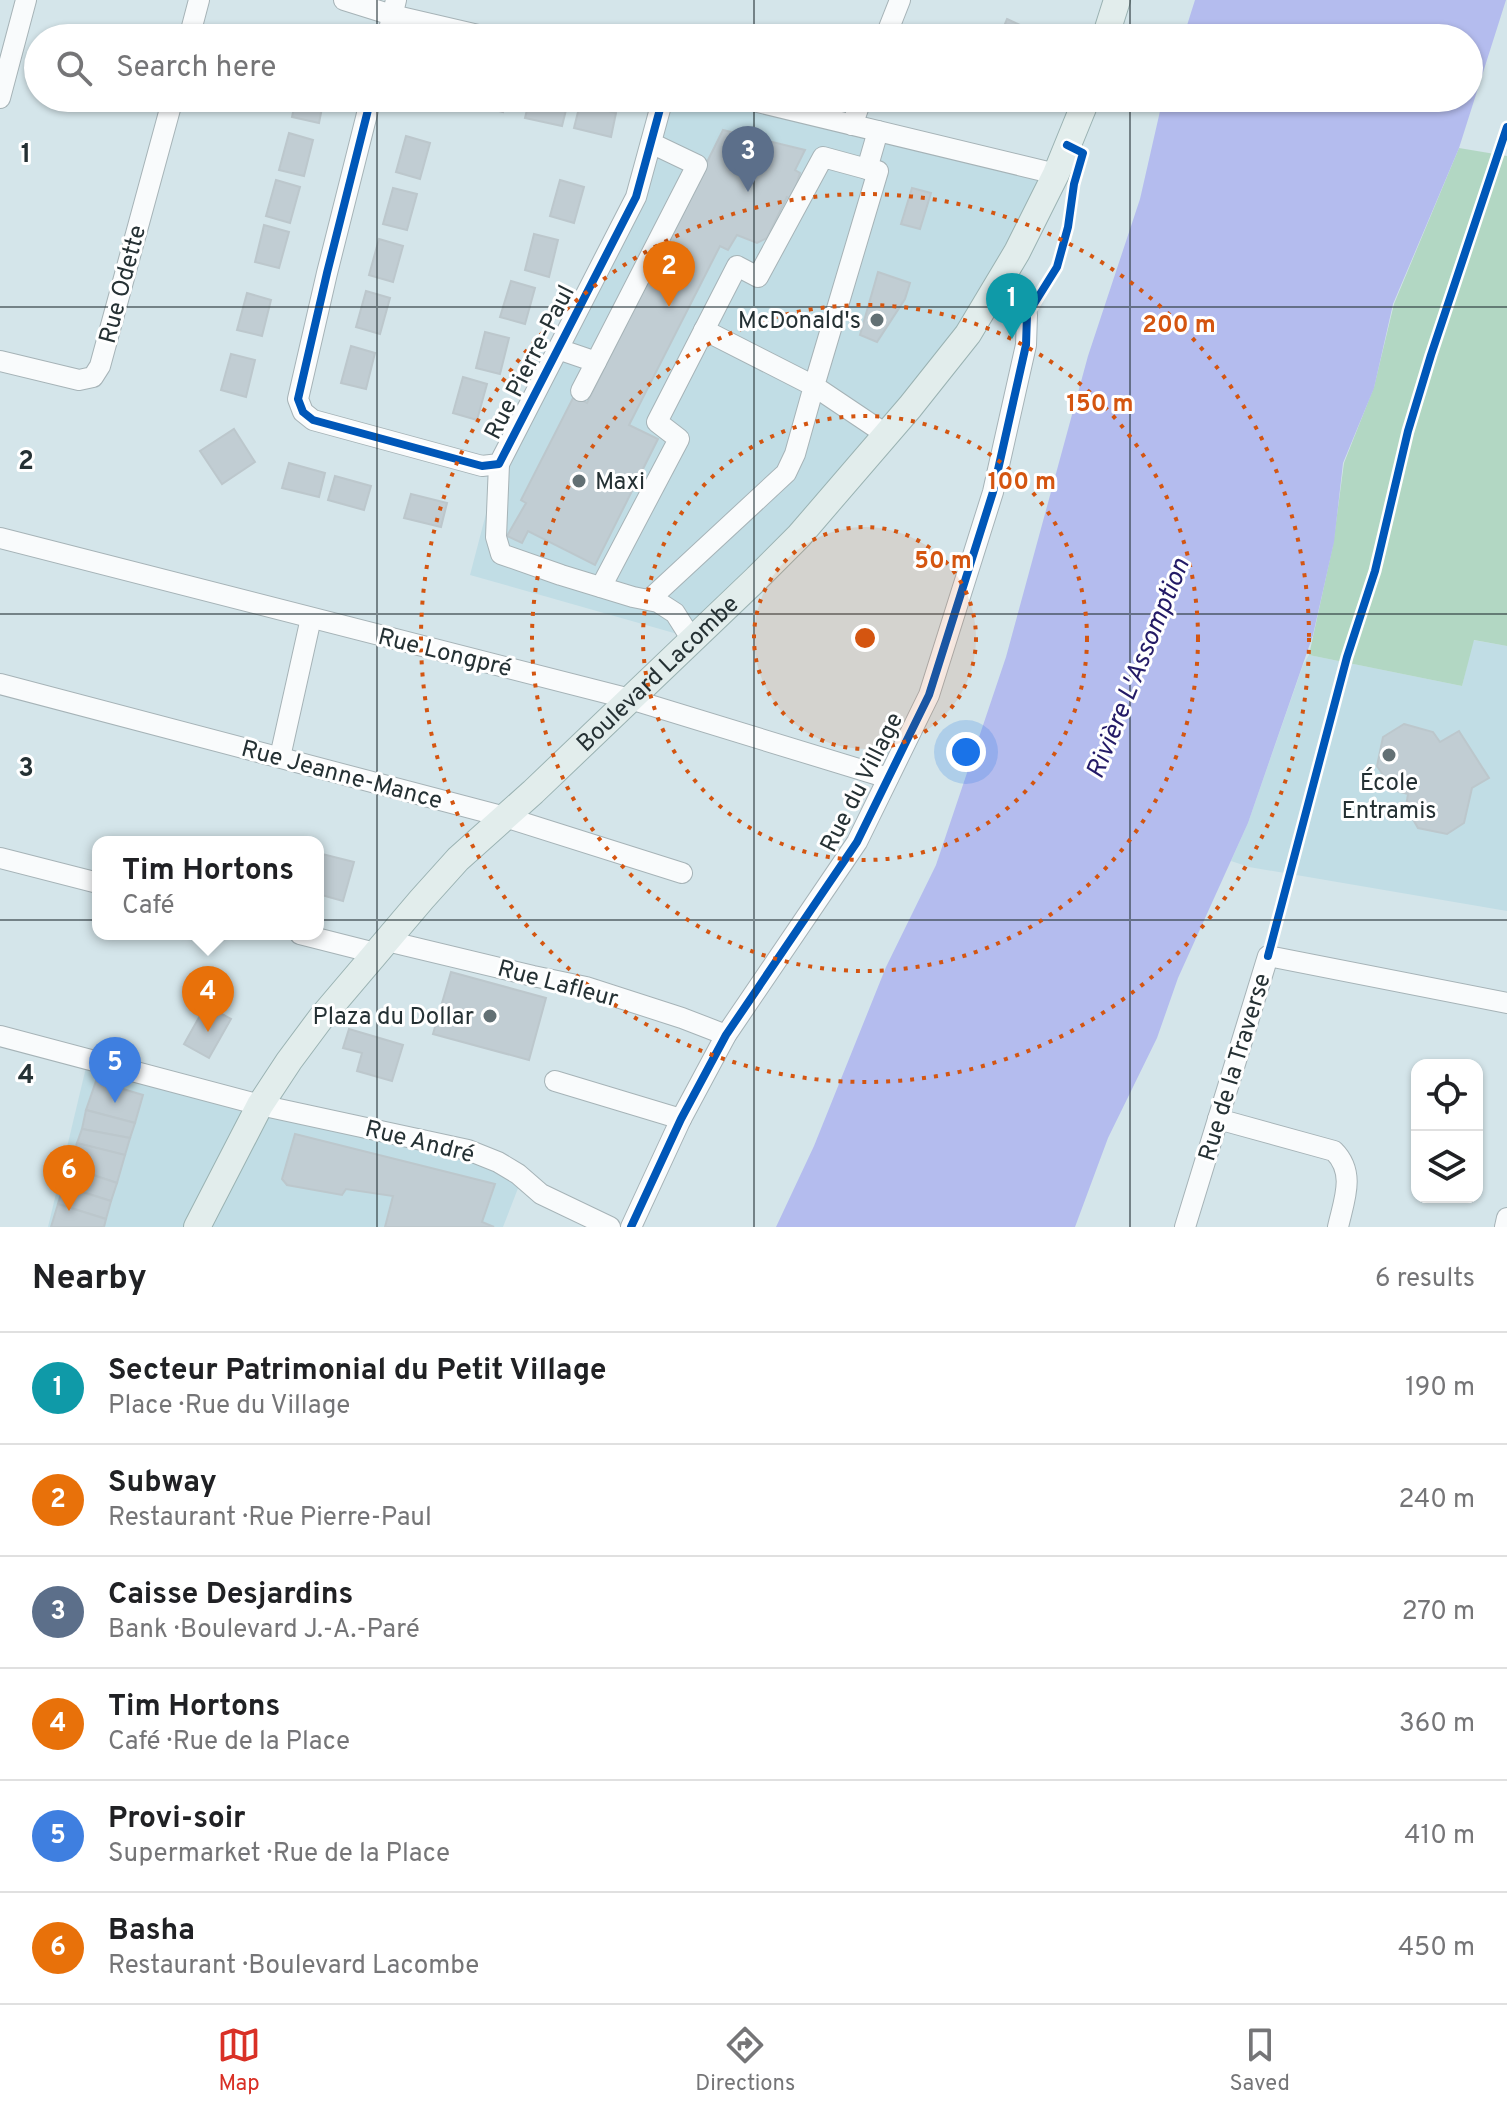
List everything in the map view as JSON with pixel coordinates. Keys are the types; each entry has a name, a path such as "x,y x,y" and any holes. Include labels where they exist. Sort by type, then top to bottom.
{"main road":[{"path":"1109,24 1117,0"},
{"name":"Boulevard Lacombe","path":"197,1227 260,1105 321,1018 381,947 458,859 799,536 887,435 968,334 1017,252 1056,174 1081,112"}],"street":[{"path":"0,98 3,74 26,0"},
{"path":"193,24 199,0"},
{"path":"344,0 394,8 446,24"},
{"path":"891,24 900,0"},
{"name":"Rue Odette","path":"0,361 79,380 93,377 100,366 169,112"},
{"name":"Rue Pierre-Paul","path":"367,112 298,399 303,412 313,420 482,466 499,464 636,197 659,112"},
{"path":"799,112 1056,174"},
{"path":"852,125 857,112"},
{"path":"867,169 878,131"},
{"path":"581,391 697,165 651,143"},
{"path":"601,587 679,439 657,422 737,266 758,277 823,157 878,171 795,454 786,473 649,600"},
{"name":"Rue du Village","path":"631,1227 681,1119 726,1035 857,842 929,695 993,492 1026,345 1027,315 998,281"},
{"path":"704,330 814,386 887,435"},
{"path":"558,349 596,362"},
{"path":"499,464 496,537 501,554 658,602 675,613 692,640"},
{"name":"Rue Longpré","path":"0,538 630,699 888,778"},
{"path":"280,757 311,618"},
{"name":"Rue Jeanne-Mance","path":"0,684 505,817 682,873"},
{"path":"0,858 92,881"},
{"name":"Rue Lafleur","path":"324,938 586,987 726,1035"},
{"name":"Rue de la Traverse","path":"1185,1227 1268,956 1507,1003"},
{"name":"Rue André","path":"1,1038 260,1105 468,1150 518,1174 541,1194 610,1227"},
{"path":"555,1081 681,1119"},
{"path":"1218,1119 1334,1151 1348,1171 1338,1227"},
{"path":"1505,1227 1507,1218"}],"shaded area":[{"path":"659,112 798,112 1056,174 904,415 681,635 470,575 499,464 636,197"},
{"name":"École Entramis","path":"1473,640 1507,646 1507,911 1249,867 1231,861 1248,823 1309,655 1462,686"},
{"path":"88,1059 436,1142 522,1178 503,1227 48,1227"}],"green space":[{"path":"1459,148 1507,156 1507,646 1474,640 1462,686 1309,655 1333,545 1344,463 1374,387 1394,304"}],"water":[{"path":"1195,0 1506,0 1483,72 1483,24 1187,24"},
{"name":"Rivière L'Assomption","path":"1160,112 1470,112 1459,148 1393,304 1374,388 1343,463 1334,542 1313,635 1248,823 1178,978 1157,1038 1108,1138 1075,1227 776,1227 814,1146 886,967 936,865 1006,657 1088,356 1140,199"}],"building":[{"path":"293,112 321,112 319,123 292,117"},
{"path":"526,112 566,112 562,126 525,118"},
{"path":"578,112 616,113 611,137 574,128"},
{"path":"723,130 805,150 795,170 800,173 792,200 787,197 767,238 757,243 737,235 728,250 720,246 629,425 658,439 595,565 528,531 522,543 507,536 526,503 521,500 574,396 587,403"},
{"path":"289,133 313,140 304,176 279,170"},
{"path":"406,136 430,143 420,179 396,172"},
{"path":"276,180 300,187 290,223 266,216"},
{"path":"560,180 584,187 574,223 550,216"},
{"path":"393,188 417,194 407,230 383,224"},
{"path":"912,188 931,193 920,229 901,224"},
{"path":"264,225 289,232 279,268 255,262"},
{"path":"534,234 558,240 549,277 525,270"},
{"path":"379,239 403,246 393,282 369,275"},
{"name":"McDonald's","path":"878,272 910,283 905,299 877,342 860,335"},
{"path":"511,281 535,288 525,324 500,317"},
{"path":"366,291 390,298 380,334 356,327"},
{"path":"247,293 271,300 262,336 237,330"},
{"path":"485,332 509,338 500,374 476,368"},
{"path":"351,346 375,353 366,389 341,383"},
{"path":"231,354 255,360 246,397 221,390"},
{"path":"463,377 487,384 477,420 453,413"},
{"path":"234,429 255,462 222,484 200,451"},
{"path":"289,463 325,473 319,497 282,488"},
{"path":"335,476 371,486 364,510 328,500"},
{"path":"411,494 447,503 441,527 404,518"},
{"path":"1404,724 1433,732 1440,742 1459,731 1489,778 1472,788 1464,823 1447,834 1418,828 1406,807 1408,794 1393,790 1377,766 1383,737"},
{"path":"324,854 354,862 343,901 324,896"},
{"name":"Plaza du Dollar","path":"451,972 546,998 529,1060 433,1034"},
{"path":"206,1005 231,1019 209,1058 184,1044"},
{"path":"349,1029 403,1045 392,1081 357,1071 362,1053 343,1048"},
{"path":"96,1081 143,1095 135,1123 86,1110"},
{"path":"86,1110 135,1123 130,1138 82,1129"},
{"path":"82,1129 130,1138 125,1155 77,1143"},
{"path":"295,1134 495,1184 482,1222 494,1227 385,1227 393,1196 346,1189 342,1195 287,1185 282,1179"},
{"path":"77,1143 125,1155 117,1183 69,1167"},
{"path":"69,1167 117,1183 111,1201 63,1186"},
{"path":"63,1186 111,1201 106,1219 58,1204"},
{"path":"58,1204 106,1219 104,1227 51,1227"}],"cycle path":[{"path":"367,112 298,399 303,412 313,420 482,466 499,464 636,197 659,112"},
{"path":"1268,956 1347,657 1375,571 1408,431 1507,127"},
{"path":"631,1227 681,1119 726,1035 857,842 929,695 993,492 1026,345 1027,315 1057,267 1068,227 1074,184 1083,153 1067,145"}],"place":[{"name":"Caisse Desjardins","path":"748,192"},
{"name":"Subway","path":"669,307"},
{"name":"McDonald's","path":"877,320"},
{"name":"Secteur Patrimonial du Petit Village","path":"1012,339"},
{"name":"Maxi","path":"579,481"},
{"name":"École Entramis","path":"1389,755"},
{"name":"Plaza du Dollar","path":"490,1016"},
{"name":"Tim Hortons","path":"208,1032"},
{"name":"Provi-soir","path":"115,1103"},
{"name":"Basha","path":"69,1211"}]}
